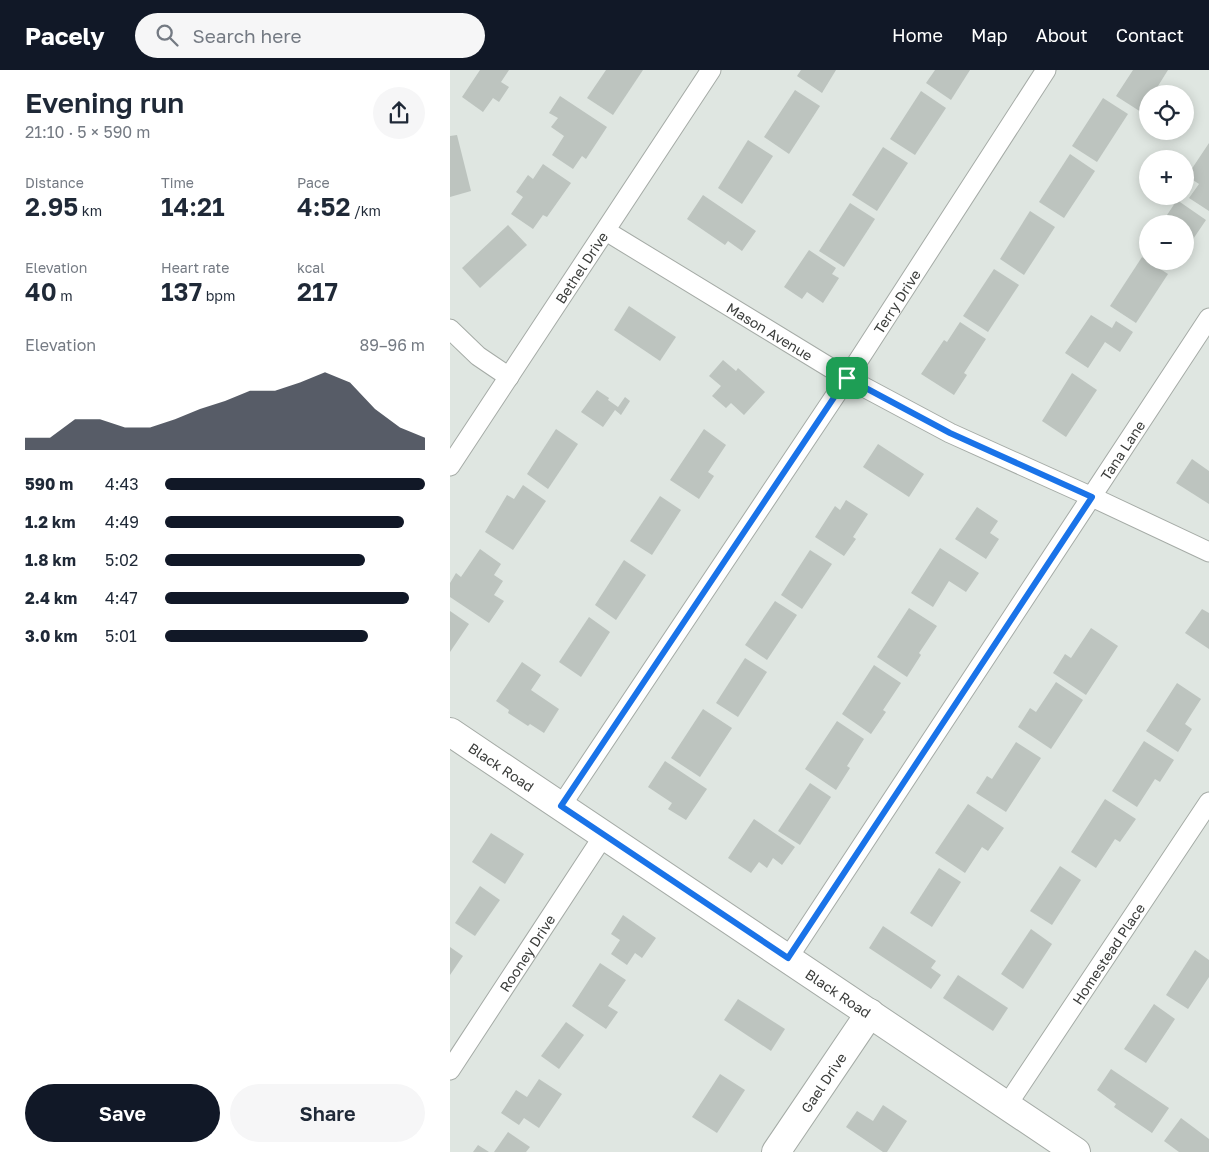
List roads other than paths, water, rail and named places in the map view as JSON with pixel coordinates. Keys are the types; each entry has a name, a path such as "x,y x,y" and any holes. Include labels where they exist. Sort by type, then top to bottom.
{"main road":[{"name":"Black Road","path":"450,732 1076,1152"},
{"name":"Gael Drive","path":"776,1152 870,1013"}],"street":[{"name":"Bethel Drive","path":"450,466 711,70"},
{"name":"Terry Drive","path":"561,806 847,378 1046,70"},
{"name":"Mason Avenue","path":"606,231 847,378 950,433 1209,552"},
{"name":"Tana Lane","path":"788,958 1209,318"},
{"path":"450,329 478,356 509,377"},
{"name":"Homestead Place","path":"1007,1105 1209,802"},
{"name":"Rooney Drive","path":"450,1070 604,835"}]}
